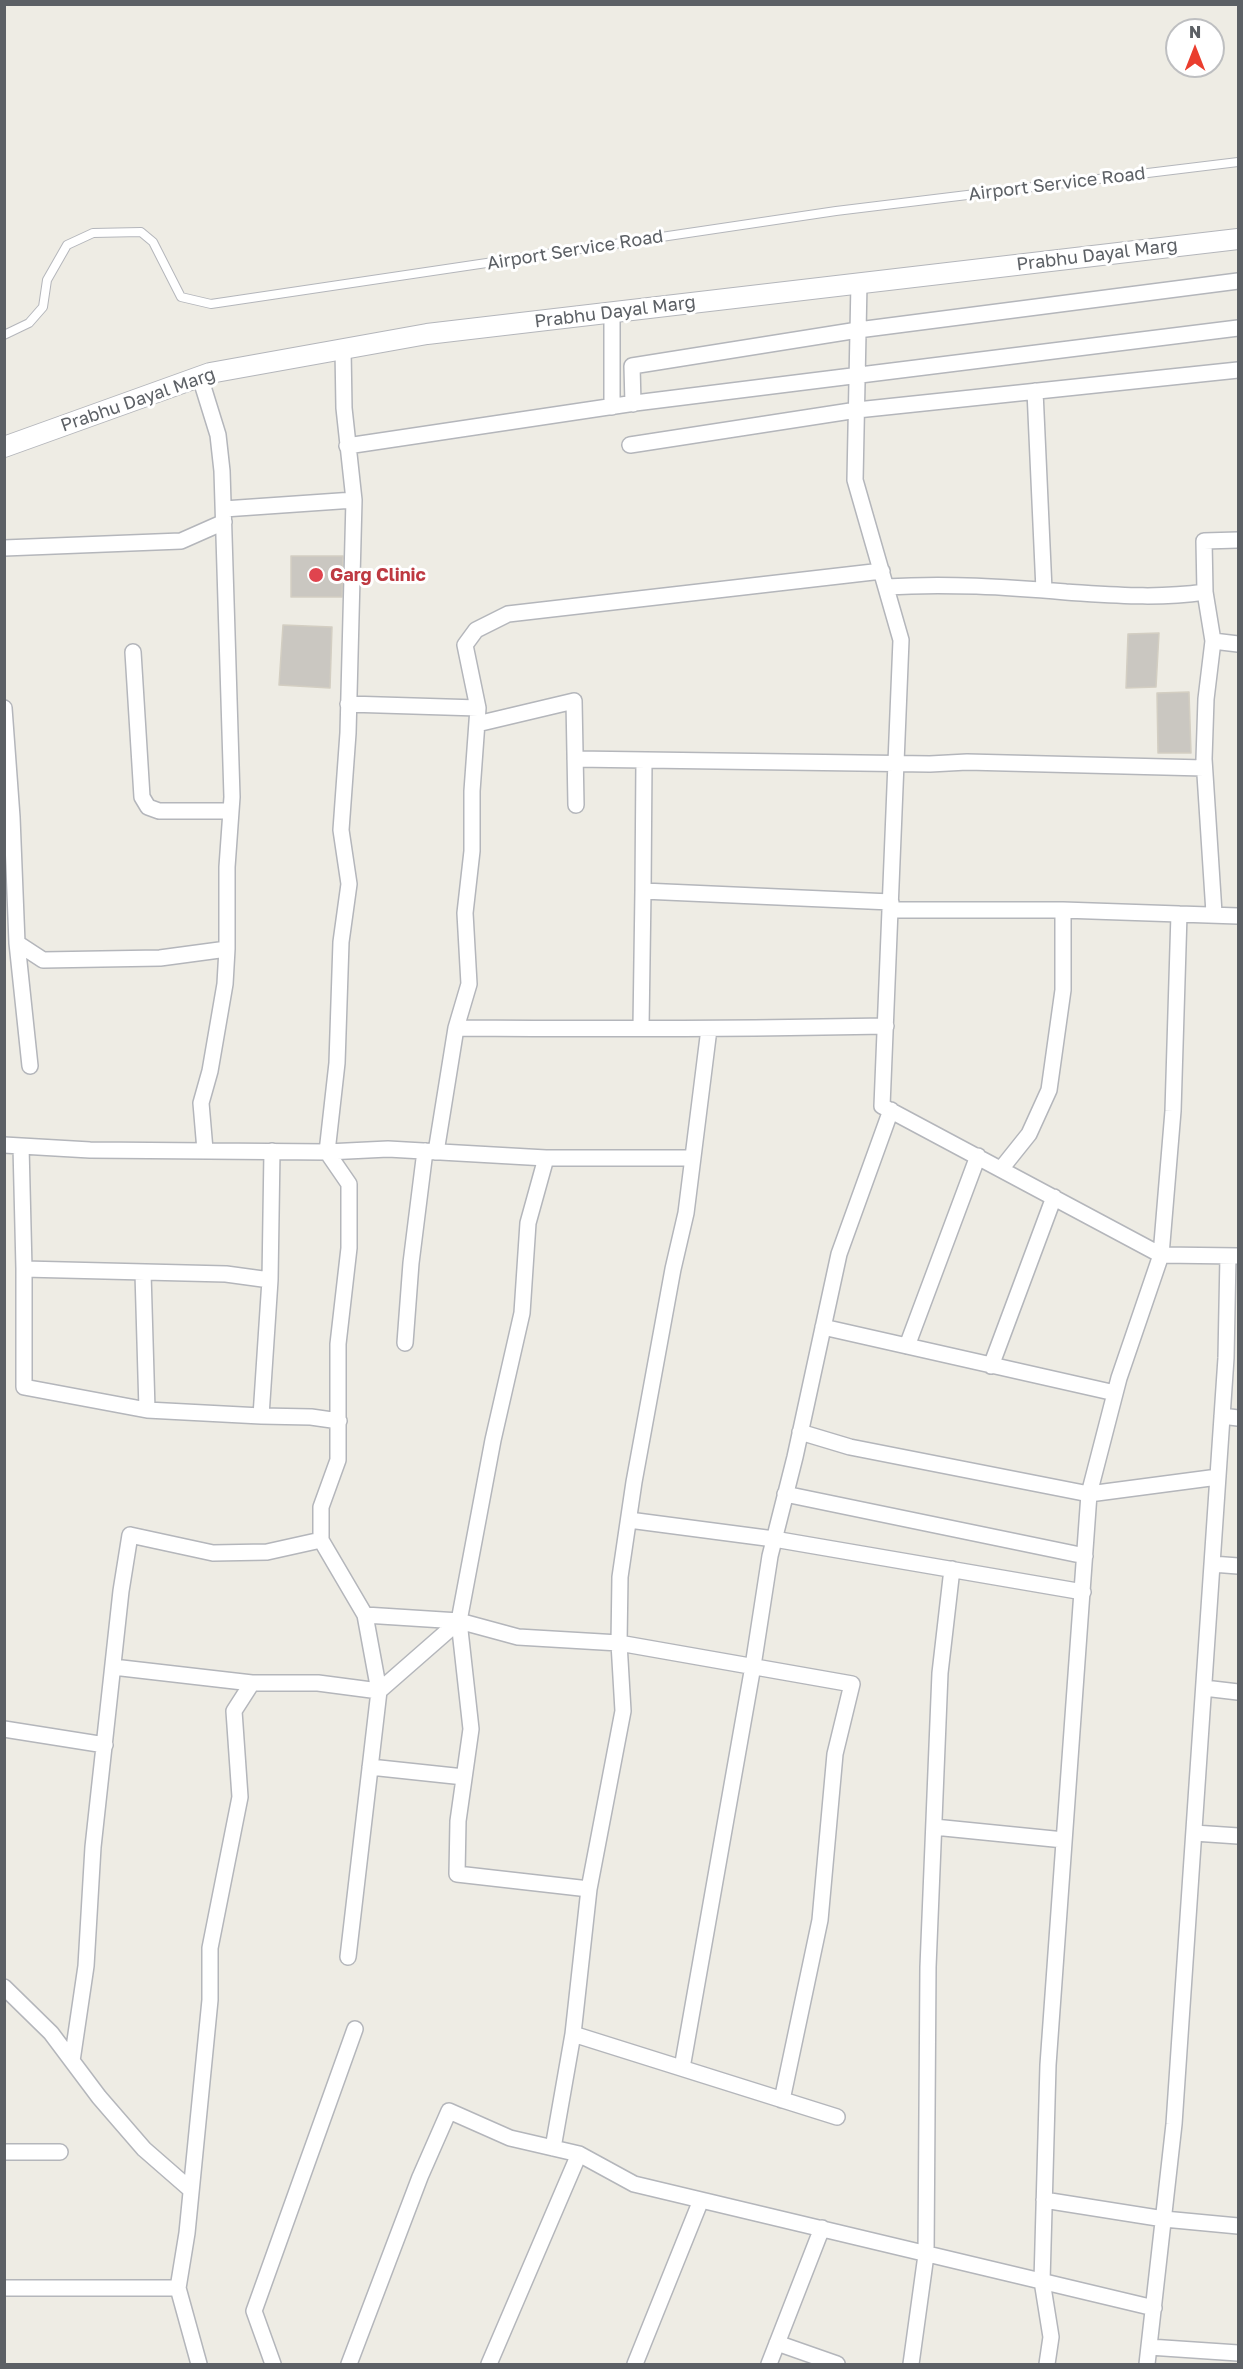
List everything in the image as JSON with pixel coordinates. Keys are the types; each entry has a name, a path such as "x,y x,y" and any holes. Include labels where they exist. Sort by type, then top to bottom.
{"street":[{"name":"Prabhu Dayal Marg","path":"4,447 200,377 427,334 1239,239"},
{"path":"633,404 632,366 858,330 1239,280"},
{"path":"859,283 855,480 901,640 882,1106 1161,1255 1233,1256 1174,2124 1147,2364"},
{"path":"612,312 612,407"},
{"path":"347,446 633,404 1239,328"},
{"path":"343,349 347,446 354,500 348,704 341,830 349,884 341,942 337,1063 327,1152 349,1184 349,1248 338,1344 338,1460 321,1507 321,1540 365,1615 379,1691 348,1958"},
{"path":"630,445 857,410 1239,370"},
{"path":"200,377 218,435 224,515 231,811 226,867 226,950 219,1016 210,1071 201,1103 205,1150"},
{"path":"1035,392 1044,590"},
{"path":"4,548 182,541 224,515 354,500"},
{"path":"1214,914 1204,768 1206,699 1213,641 1205,592 1204,541 1239,540"},
{"path":"405,1343 411,1263 456,1028 469,984 465,913 472,851 472,791 478,708 465,645 476,630 508,614 882,571"},
{"path":"886,587 934,584 1044,590 1129,598 1173,597 1205,592"},
{"path":"1213,641 1239,644"},
{"path":"133,652 142,797 148,807 159,811 231,811"},
{"path":"477,724 574,701 576,805"},
{"path":"348,704 478,708"},
{"path":"4,708 8,818 17,943 30,1066"},
{"path":"575,759 1204,768"},
{"path":"641,1027 644,760"},
{"path":"643,891 891,906 1239,916"},
{"path":"1001,1169 1029,1134 1049,1090 1063,990 1063,910"},
{"path":"1047,2364 1051,2337 1042,2281 1048,2065 1089,1494 1115,1393 1161,1255 1173,1111 1179,914"},
{"path":"17,943 43,960 160,958 226,950"},
{"path":"456,1028 708,1029 886,1026"},
{"path":"553,2148 573,2034 589,1889 622,1712 619,1644 620,1577 673,1269 686,1213 708,1029"},
{"path":"682,2068 774,1539 839,1254 891,1110"},
{"path":"4,1145 90,1150 327,1152 388,1149 546,1158 692,1158"},
{"path":"21,1146 24,1387 147,1410 311,1417 339,1421"},
{"path":"261,1416 270,1280 272,1151"},
{"path":"907,1346 978,1156"},
{"path":"546,1158 528,1223 522,1313 494,1440 459,1621 471,1729 458,1821 457,1874 589,1889"},
{"path":"991,1366 1054,1197"},
{"path":"24,1269 226,1274 270,1280"},
{"path":"143,1273 147,1410"},
{"path":"823,1327 1115,1393"},
{"path":"1222,1416 1239,1418"},
{"path":"800,1432 850,1447 1089,1494 1218,1477"},
{"path":"785,1494 1085,1556"},
{"path":"628,1520 774,1539 1083,1592"},
{"path":"72,2061 86,1966 93,1847 130,1535 213,1553 267,1552 321,1540"},
{"path":"1212,1564 1239,1566"},
{"path":"911,2364 926,2255 928,1967 940,1673 952,1569"},
{"path":"365,1615 459,1621 518,1636 619,1644 852,1684 835,1754 820,1920 782,2100"},
{"path":"113,1666 252,1683 318,1683 379,1691 459,1621"},
{"path":"199,2364 178,2288 191,2190 210,2000 210,1948 240,1797 234,1712 252,1683"},
{"path":"1204,1688 1239,1692"},
{"path":"4,1730 105,1745"},
{"path":"370,1767 464,1777"},
{"path":"934,1827 1064,1840"},
{"path":"1194,1833 1239,1836"},
{"path":"4,1988 51,2033 144,2149 191,2190"},
{"path":"273,2364 254,2311 355,2029"},
{"path":"573,2034 837,2117"},
{"path":"349,2364 420,2177 449,2111 510,2138 579,2154 634,2184 1154,2308"},
{"path":"4,2152 60,2152"},
{"path":"489,2364 579,2154"},
{"path":"635,2364 700,2200"},
{"path":"1044,2200 1164,2219 1239,2226"},
{"path":"769,2364 822,2228"},
{"path":"4,2288 178,2288"},
{"path":"777,2343 837,2364"},
{"path":"1149,2347 1239,2353"}],"lane":[{"name":"Airport Service Road","path":"4,335 28,322 43,307 47,279 67,245 93,233 141,232 153,242 181,297 211,304 836,211 1239,162"}],"building":[{"path":"291,556 343,556 342,597 291,597"},
{"path":"283,625 332,627 330,688 279,685"},
{"path":"1159,633 1156,687 1126,688 1128,634"},
{"path":"1189,692 1191,753 1158,753 1157,693"}],"place":[{"name":"Garg Clinic","path":"316,575"}]}
